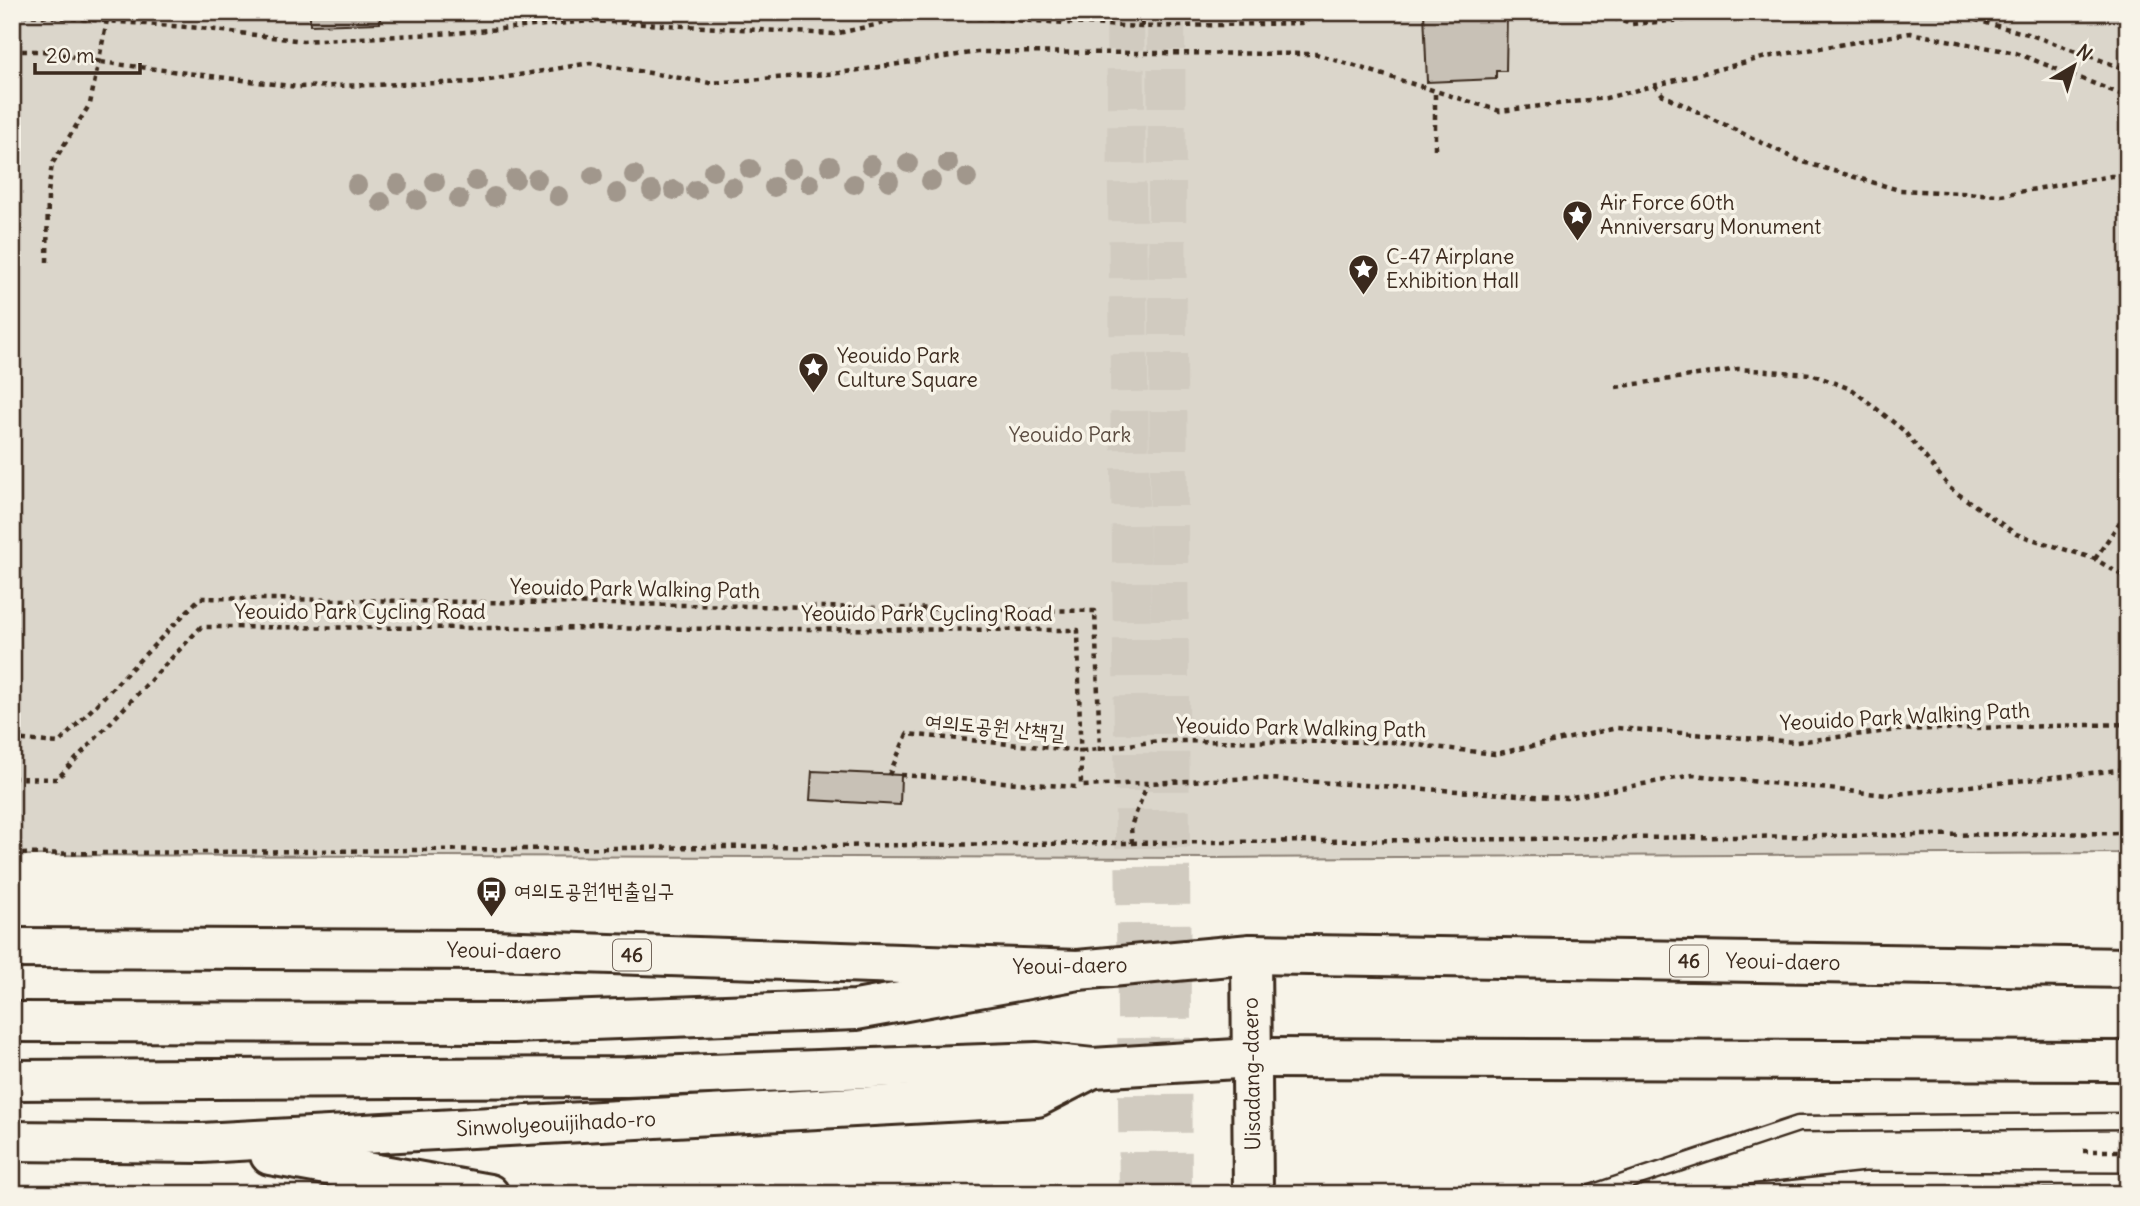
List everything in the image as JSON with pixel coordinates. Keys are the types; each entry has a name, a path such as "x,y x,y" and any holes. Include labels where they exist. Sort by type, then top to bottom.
{"main road":[{"name":"Yeoui-daero","path":"12,948 492,950 1078,970 1251,954 2128,968"},
{"name":"Uisadang-daero","path":"1251,954 1253,1194"},
{"path":"12,1023 512,1023 856,1010 1078,970"},
{"path":"12,1080 626,1077 1037,1062 1093,1068 1252,1058 2128,1061"},
{"name":"Sinwolyeouijihado-ro","path":"12,1141 202,1143 1037,1097 1093,1068"},
{"path":"202,1143 489,1194"}],"lane":[{"path":"1588,1194 1798,1124 2128,1121"},
{"path":"1737,1194 1866,1180 2128,1181"}],"path":[{"path":"1142,12 1142,27"},
{"path":"12,14 107,20 303,41 455,33 590,21 834,34 921,15 1142,27 1301,23 1323,12"},
{"path":"1594,12 1631,24 1793,12"},
{"path":"1946,12 2031,35 2128,70"},
{"path":"47,262 48,193 52,164 90,104 107,20"},
{"path":"12,51 43,51 100,62 298,87 478,82 590,63 710,83 839,73 977,52 1316,54 1436,94 1500,111 1606,98 1766,57 1910,33 2016,53 2128,97"},
{"path":"1654,85 1663,95 1800,161 1899,190 2001,195 2110,176 2128,176"},
{"path":"1435,149 1436,94"},
{"path":"1616,387 1738,369 1811,374 1853,390 1903,430 1951,489 2016,534 2095,559 2128,579"},
{"path":"2095,559 2128,510"},
{"name":"Yeouido Park Walking Path","path":"12,739 59,743 200,598 1095,611 1100,751"},
{"name":"Yeouido Park Cycling Road","path":"12,778 58,779 201,627 1078,630 1081,786 1254,778 1566,797 1693,775 1886,794 2128,769"},
{"name":"Yeouido Park Walking Path","path":"1082,751 1100,751 1159,741 1392,742 1495,754 1617,728 1796,742 1897,730 2128,724"},
{"name":"여의도공원 산책길","path":"889,775 907,734 1082,751"},
{"path":"901,775 1076,787"},
{"path":"1132,843 1131,826 1147,785"},
{"path":"12,854 2128,833"},
{"path":"2083,1151 2128,1152"}],"green space":[{"name":"Yeouido Park","path":"12,12 2128,12 2128,853 1209,858 12,855"}],"building":[{"path":"310,12 380,12 380,23 310,25"},
{"path":"1424,12 1507,12 1506,71 1496,71 1496,79 1427,82"},
{"path":"812,771 901,775 900,805 810,800"}],"tunnel":[{"path":"1125,12 1138,1194"},
{"path":"1166,12 1173,1194"}],"place":[{"name":"Air Force 60th Anniversary Monument","path":"1577,242"},
{"name":"C-47 Airplane Exhibition Hall","path":"1363,296"},
{"name":"Yeouido Park Culture Square","path":"814,395"},
{"name":"여의도공원1번출입구","path":"491,918"}]}
